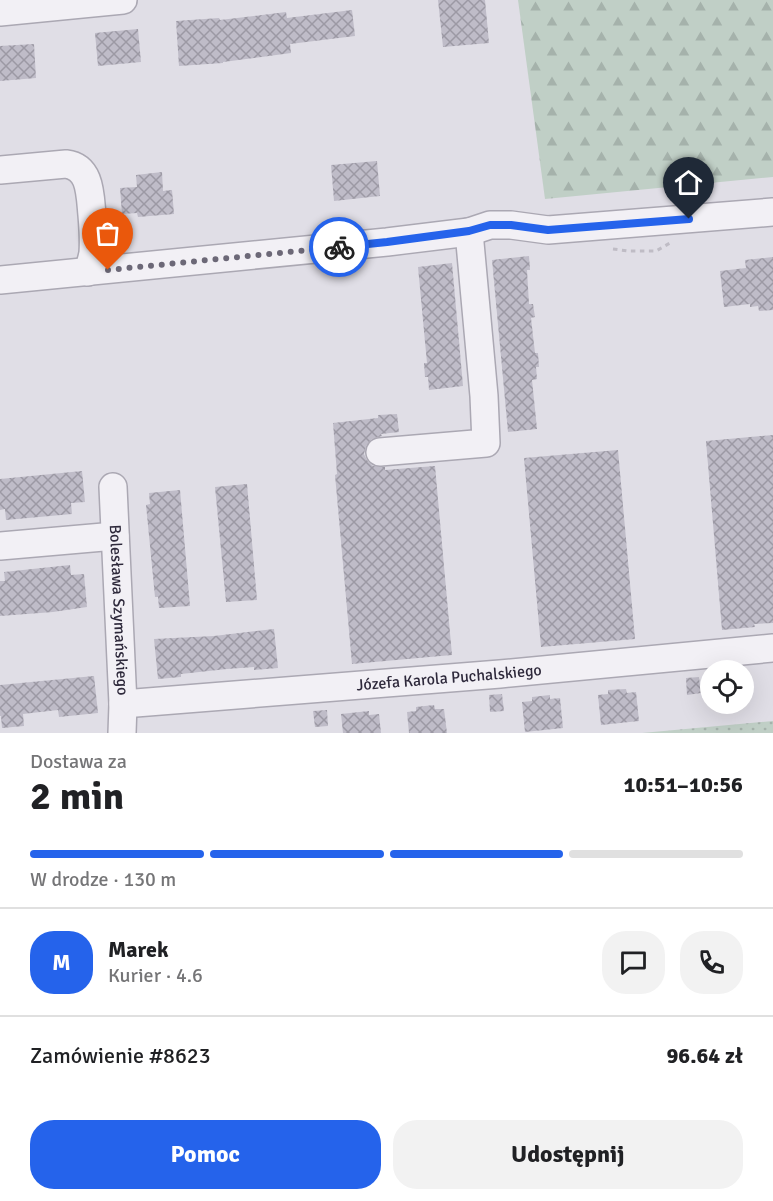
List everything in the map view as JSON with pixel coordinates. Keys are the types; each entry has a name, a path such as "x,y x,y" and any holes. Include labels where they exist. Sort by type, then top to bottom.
{"street":[{"path":"0,12 123,0"},
{"path":"0,170 66,164 74,165 81,170 90,190 94,240 88,272"},
{"path":"0,280 387,242 469,231 490,225 511,225 548,230 773,212"},
{"path":"380,452 486,443 469,231"},
{"name":"Bolesława Szymańskiego","path":"113,487 123,704 122,733"},
{"path":"0,546 115,536"},
{"name":"Józefa Karola Puchalskiego","path":"123,704 500,674 773,648"}],"green space":[{"path":"518,0 773,0 773,177 545,199"},
{"path":"773,721 773,733 642,733"}],"building":[{"path":"438,0 485,0 489,43 443,47"},
{"path":"352,10 355,36 290,44 291,53 223,63 179,66 176,21 219,18 220,20 286,12 287,18"},
{"path":"138,29 141,62 98,66 95,33"},
{"path":"34,44 36,78 0,81 0,46"},
{"path":"377,161 380,196 334,201 331,165"},
{"path":"162,172 163,191 172,190 174,214 138,217 137,213 122,214 120,188 137,187 136,175"},
{"path":"529,256 530,270 527,270 529,304 533,304 535,317 531,318 539,367 536,367 537,379 532,380 537,429 508,432 492,260"},
{"path":"773,257 773,310 759,311 758,306 750,307 750,304 724,307 720,271 746,268 745,260"},
{"path":"452,263 463,386 429,390 428,377 425,377 424,363 427,363 418,267"},
{"path":"397,414 399,432 381,434 382,436 372,439 366,446 364,454 373,466 385,467 385,470 435,466 452,655 352,664 335,475 337,474 333,423"},
{"path":"773,435 773,623 722,630 706,441"},
{"path":"618,450 635,639 541,647 524,458"},
{"path":"82,471 85,502 71,503 72,514 6,520 5,509 0,510 0,479"},
{"path":"247,484 257,600 226,602 215,487"},
{"path":"180,490 190,606 159,608 158,597 155,597 146,505 150,504 149,493"},
{"path":"70,565 71,575 84,574 87,607 0,616 0,581 5,581 4,572"},
{"path":"274,629 278,668 227,669 158,679 154,639 214,636"},
{"path":"94,676 98,713 59,717 58,710 23,714 24,726 2,728 0,685"},
{"path":"699,677 700,693 687,695 686,678"},
{"path":"626,689 627,693 636,692 639,721 601,725 598,695 608,694 608,690"},
{"path":"502,694 504,711 490,712 489,695"},
{"path":"550,695 550,699 560,698 563,728 525,732 522,702 532,701 532,697"},
{"path":"434,705 435,709 444,709 447,733 409,733 407,712 416,711 416,707"},
{"path":"327,710 328,726 315,727 313,711"},
{"path":"369,711 369,715 379,714 381,733 343,733 341,714"}],"way so far":[{"path":"108,270 339,247"}],"route":[{"path":"339,247 469,231 490,225 511,225 548,230 689,219"}]}
